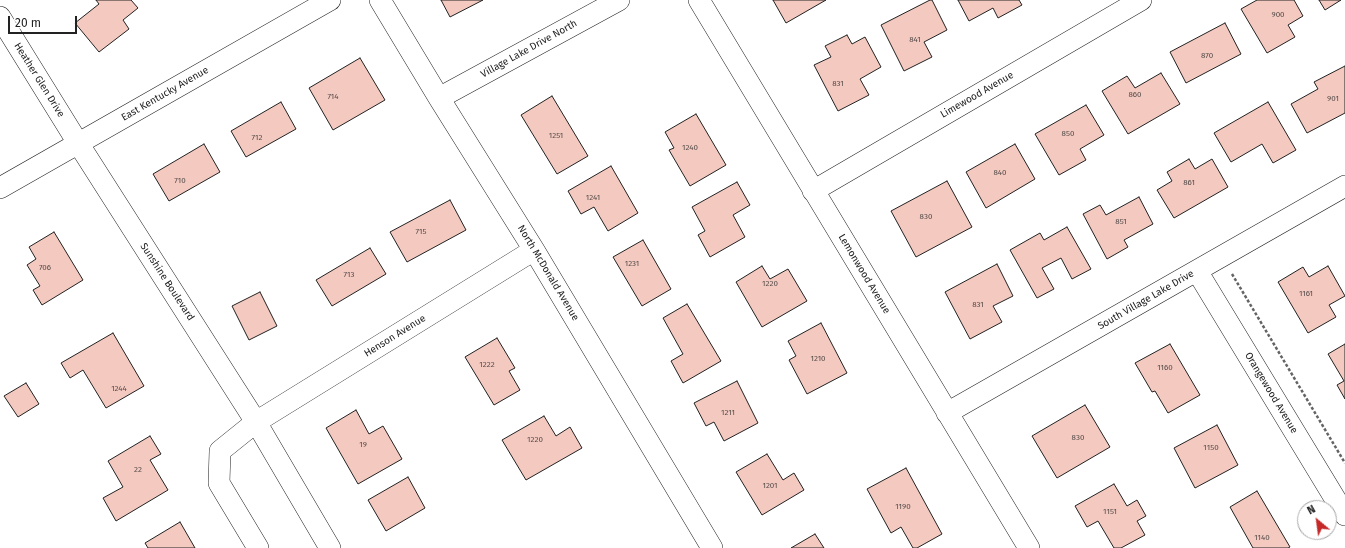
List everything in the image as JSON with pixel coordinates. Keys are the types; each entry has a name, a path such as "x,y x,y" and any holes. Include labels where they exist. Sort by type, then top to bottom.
{"street":[{"name":"East Kentucky Avenue","path":"0,188 330,0"},
{"name":"North McDonald Avenue","path":"380,0 534,250 712,548"},
{"name":"Village Lake Drive North","path":"439,98 619,0"},
{"name":"Lemonwood Avenue","path":"698,0 1028,548"},
{"name":"Limewood Avenue","path":"813,191 1141,0"},
{"name":"Heather Glen Drive","path":"0,17 78,143"},
{"name":"Sunshine Boulevard","path":"78,143 256,422 330,548"},
{"name":"South Village Lake Drive","path":"947,413 1345,186"},
{"name":"Henson Avenue","path":"256,422 534,250"},
{"name":"Orangewood Avenue","path":"1197,271 1345,515"},
{"path":"256,422 220,451 219,483 258,548"}],"path":[{"path":"1222,257 1345,463"}],"building":[{"path":"96,0 131,0 138,8 123,20 129,29 99,52 75,23 99,4"},
{"path":"441,0 483,0 450,17"},
{"path":"773,0 826,0 786,23"},
{"path":"932,0 947,30 924,42 932,57 904,71 881,25"},
{"path":"958,0 1019,0 1022,5 998,18 993,8 969,21"},
{"path":"1257,0 1294,0 1303,16 1288,25 1295,37 1267,53 1241,9"},
{"path":"1319,0 1341,0 1325,10"},
{"path":"1225,23 1241,54 1186,83 1170,52"},
{"path":"847,35 852,44 865,37 881,67 860,79 869,95 838,111 814,65 831,57 825,46"},
{"path":"360,58 385,100 333,130 309,88"},
{"path":"1345,66 1345,113 1307,133 1291,104 1318,89 1314,82"},
{"path":"1161,73 1180,104 1128,134 1102,91 1127,76 1135,88"},
{"path":"552,96 588,156 557,174 521,115"},
{"path":"281,102 296,129 246,157 231,131"},
{"path":"1268,102 1296,150 1273,163 1262,144 1231,162 1214,133"},
{"path":"1086,105 1104,135 1080,149 1086,160 1059,175 1035,134"},
{"path":"696,114 726,165 690,186 669,150 674,148 665,132"},
{"path":"204,144 220,172 169,201 153,174"},
{"path":"1015,144 1035,179 986,208 966,172"},
{"path":"1189,159 1195,169 1212,159 1228,187 1174,218 1157,190 1172,181 1167,172"},
{"path":"611,166 638,213 608,231 594,207 581,214 568,191"},
{"path":"947,181 972,227 916,257 891,211"},
{"path":"737,182 750,205 733,215 745,237 710,257 698,235 705,231 692,207"},
{"path":"1139,197 1153,224 1124,240 1128,247 1107,259 1083,214 1100,205 1106,215"},
{"path":"450,200 466,230 407,262 390,232"},
{"path":"1067,227 1091,269 1072,279 1061,258 1042,268 1054,289 1037,298 1010,250 1040,233 1044,240"},
{"path":"54,232 83,280 42,305 33,290 40,286 27,265 36,259 29,247"},
{"path":"643,240 671,289 642,306 613,257"},
{"path":"370,248 386,274 332,306 316,280"},
{"path":"997,264 1013,296 993,306 1002,322 970,339 945,292"},
{"path":"762,266 770,279 788,269 807,301 762,327 736,282"},
{"path":"1328,266 1345,296 1329,305 1336,317 1308,333 1278,282 1303,267 1309,277"},
{"path":"260,292 277,326 249,340 232,306"},
{"path":"687,304 721,361 683,383 671,361 683,354 663,318"},
{"path":"821,323 847,373 807,394 789,360 796,356 788,341"},
{"path":"113,333 144,386 106,408 83,370 70,378 61,363"},
{"path":"497,338 515,368 509,371 520,390 494,405 465,357"},
{"path":"1170,344 1200,395 1168,413 1155,391 1152,392 1135,363"},
{"path":"1345,344 1345,399 1337,385 1344,381 1328,354"},
{"path":"737,381 758,423 724,441 714,422 706,426 694,403"},
{"path":"26,383 39,404 18,417 4,396"},
{"path":"1085,405 1110,447 1057,478 1032,436"},
{"path":"356,410 369,434 383,426 402,459 358,484 326,428"},
{"path":"544,416 556,436 570,427 582,448 526,480 502,440"},
{"path":"1217,425 1238,465 1195,488 1174,448"},
{"path":"150,436 161,454 150,460 168,490 116,521 103,498 123,487 108,461"},
{"path":"767,454 783,480 794,473 804,490 762,515 736,472"},
{"path":"906,468 942,534 917,548 913,548 901,527 891,533 867,489"},
{"path":"408,477 425,508 386,531 368,500"},
{"path":"1114,484 1127,506 1137,500 1146,516 1137,521 1145,535 1121,548 1114,548 1098,521 1087,527 1075,506"},
{"path":"1257,491 1290,547 1253,548 1230,507"},
{"path":"180,522 195,548 148,548 145,543"},
{"path":"815,534 824,548 791,548"}]}
